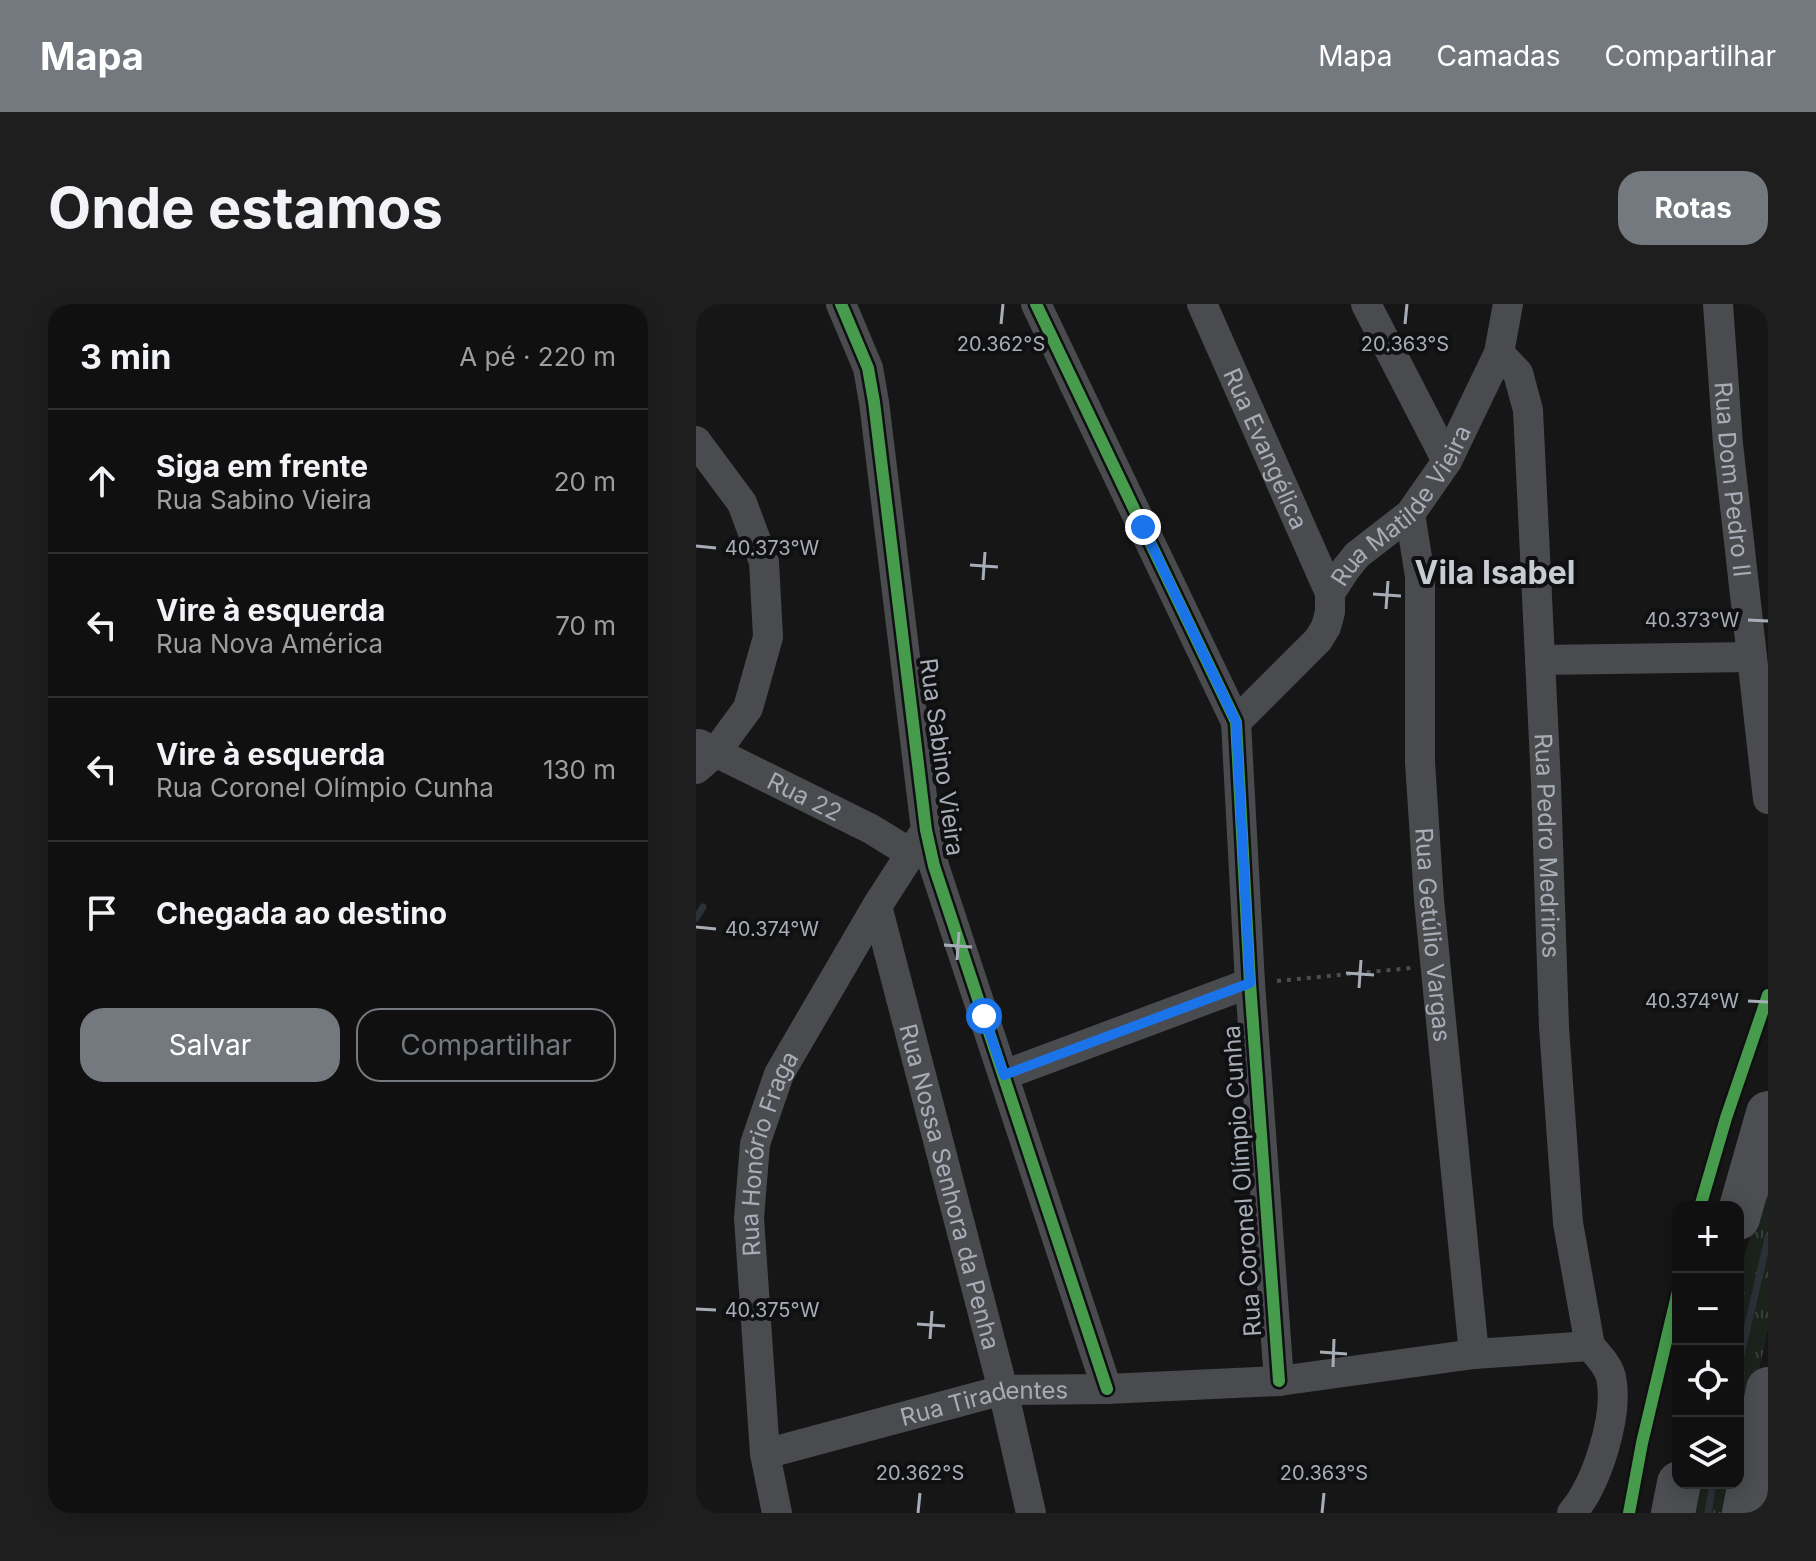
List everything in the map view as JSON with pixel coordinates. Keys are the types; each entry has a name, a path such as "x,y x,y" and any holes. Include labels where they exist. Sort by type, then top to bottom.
{"main road":[{"path":"1743,1201 1768,1113"},
{"path":"1744,1513 1768,1389"},
{"path":"1673,1513 1678,1489"}],"street":[{"name":"Rua Sabino Vieira","path":"841,304 868,368 874,402 918,842 934,866 1107,1389"},
{"name":"Rua Coronel Olímpio Cunha","path":"1036,304 1236,722 1250,983 1279,1381"},
{"name":"Rua Evangélica","path":"1202,304 1330,593"},
{"path":"1366,304 1447,461"},
{"name":"Rua Matilde Vieira","path":"1236,722 1318,640 1330,612 1330,593 1357,555 1410,514 1447,461 1499,353 1508,304"},
{"name":"Rua Dom Pedro II","path":"1718,304 1728,444 1768,799"},
{"name":"Rua Pedro Medriros","path":"1499,353 1518,373 1528,410 1554,1027 1568,1223 1590,1346"},
{"path":"701,456 742,503 764,562 768,637 748,708 702,755"},
{"name":"Rua Getúlio Vargas","path":"1410,514 1420,576 1420,762 1435,966 1474,1354"},
{"path":"1540,660 1752,657"},
{"name":"Rua 22","path":"702,755 871,829 918,842"},
{"name":"Rua Honório Fraga","path":"777,1513 765,1454 749,1218 755,1144 779,1074 918,842"},
{"name":"Rua Nossa Senhora da Penha","path":"877,906 1003,1390 1031,1513"},
{"path":"1004,1075 1250,983"},
{"path":"1572,1513 1588,1492 1599,1467 1609,1421 1611,1374 1590,1346"},
{"name":"Rua Tiradentes","path":"765,1454 1003,1390 1279,1381 1474,1354 1590,1346"}],"path":[{"path":"1250,983 1435,966"}],"green space":[{"path":"1768,1172 1768,1329 1744,1438 1744,1273 1744,1259"},
{"path":"1692,1489 1733,1489 1729,1513 1687,1513"}],"waterway":[{"path":"696,918 703,907"},
{"path":"1743,1345 1768,1238"},
{"path":"1708,1513 1712,1489"}],"cycle path":[{"path":"841,304 868,368 874,402 926,830 934,866 1107,1389"},
{"path":"1036,304 1236,722 1250,983 1279,1381"},
{"path":"1702,1201 1768,995"},
{"path":"1629,1513 1672,1316"}],"district":[{"name":"Vila Isabel","path":"1495,572"}],"route":[{"path":"984,1016 1004,1075 1250,983 1236,722 1143,527"}]}
